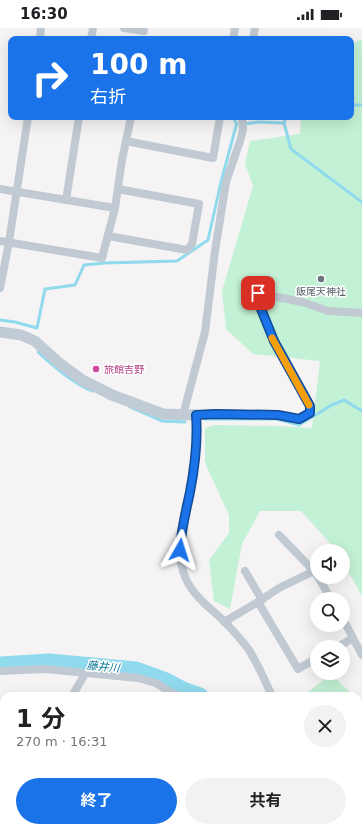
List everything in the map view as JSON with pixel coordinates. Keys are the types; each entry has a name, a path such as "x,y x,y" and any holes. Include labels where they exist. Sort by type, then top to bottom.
{"street":[{"path":"124,28 143,33"},
{"path":"0,288 9,242 28,120"},
{"path":"66,200 79,120"},
{"path":"0,241 102,258 115,208 130,120"},
{"path":"126,141 213,158 219,120"},
{"path":"183,414 205,332 215,251 226,182 241,138 243,122"},
{"path":"0,189 115,208"},
{"path":"108,236 187,250 192,244 199,204 118,189"},
{"path":"0,332 21,334 35,341 58,362 82,380 112,395 163,414 278,415 299,419 310,413 310,406 274,341 257,299 258,293 302,302 328,311 362,313"},
{"path":"196,415 196,451 181,538 181,561 183,572 193,590 206,606 224,622 249,650 262,673 270,692"},
{"path":"279,535 310,568"},
{"path":"245,571 298,669 310,662"},
{"path":"224,622 260,601 278,588 310,576"},
{"path":"350,632 362,655"},
{"path":"0,671 45,670 138,678 156,683 170,692"},
{"path":"74,692 85,674"}],"green space":[{"path":"362,39 362,596 350,575 350,544 331,544 301,511 260,511 242,544 230,609 214,601 209,560 229,533 229,515 205,463 205,428 214,425 312,428 320,361 253,354 226,329 222,291 253,186 245,164 250,141 300,134 301,120 354,120 354,43"},
{"path":"323,680 337,680 350,692 308,692"}],"waterway":[{"path":"354,105 362,105"},
{"path":"234,120 237,125"},
{"path":"243,124 259,122 284,123 285,120"},
{"path":"284,123 291,149 362,202"},
{"path":"0,320 15,322 37,328 45,289 75,285 84,265 177,261 208,240 221,182 236,126"},
{"path":"38,352 70,379 92,391"},
{"path":"205,419 277,419 299,425 332,405 344,400 362,411"},
{"path":"130,407 162,421 185,422"},
{"name":"藤井川","path":"0,665 49,662 136,670 166,681 189,692"}],"slow traffic":[{"path":"272,338 309,405"}],"place":[{"name":"飯尾天神社","path":"321,279"},
{"name":"旅館吉野","path":"96,369"}],"route":[{"path":"180,550 196,451 196,415 278,415 299,419 310,413 310,406 274,341 257,299 258,293"}]}
